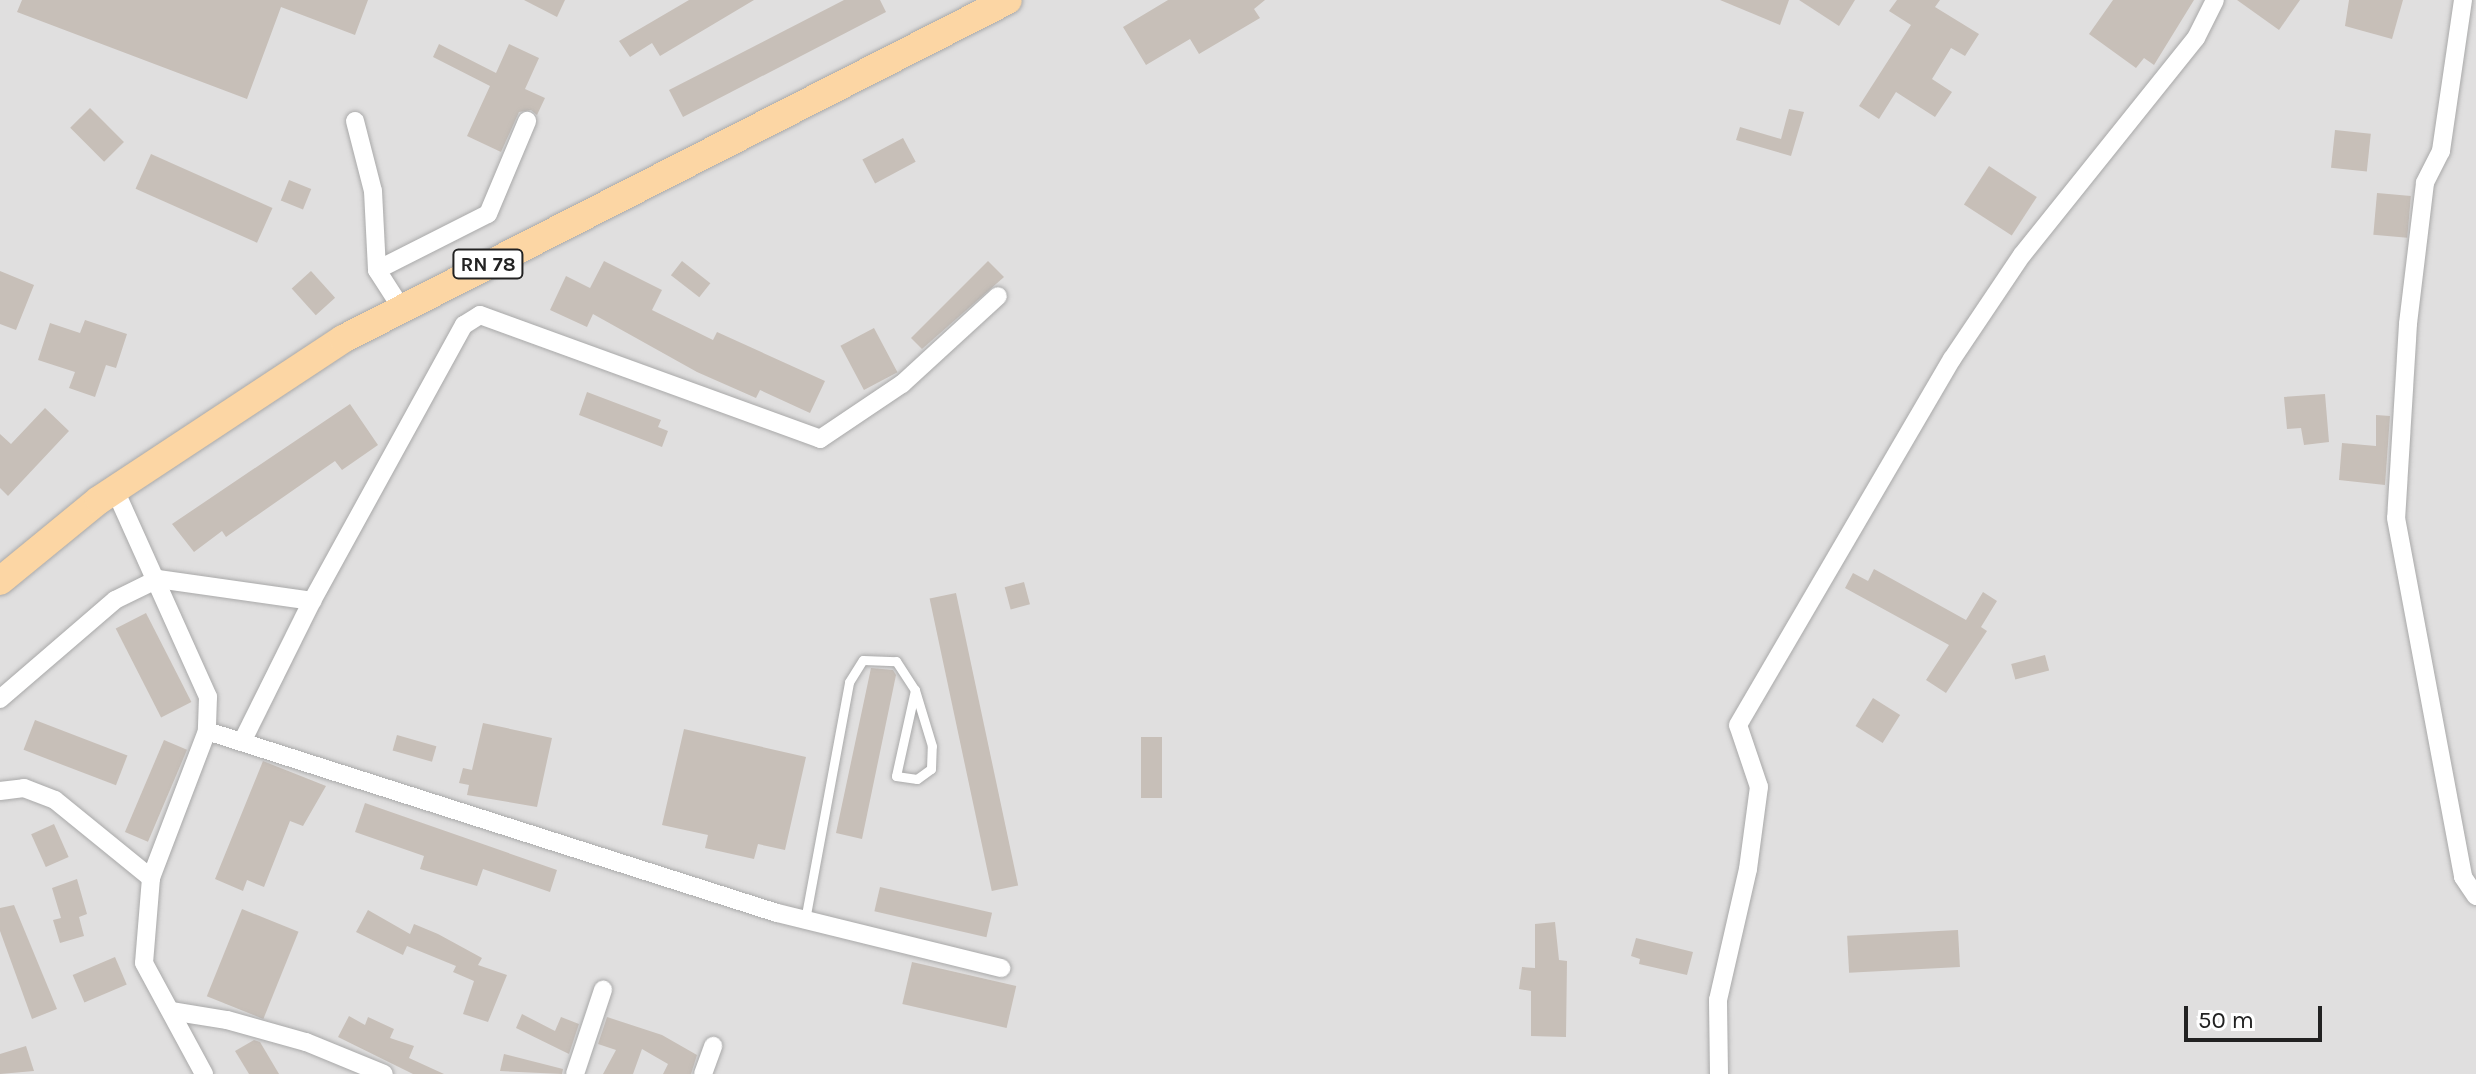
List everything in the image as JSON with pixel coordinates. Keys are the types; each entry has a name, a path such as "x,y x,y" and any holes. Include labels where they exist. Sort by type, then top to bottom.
{"main road":[{"name":"RN 78","path":"0,581 115,490 343,339 1008,0"}],"street":[{"path":"1719,1074 1718,1000 1748,869 1759,787 1738,725 1952,359 2022,255 2196,38 2215,0"},
{"path":"2463,0 2441,151 2425,183 2408,324 2396,518 2463,877 2476,896"},
{"path":"355,121 373,191 377,270 402,309"},
{"path":"377,270 488,214 527,121"},
{"path":"242,742 312,601 464,325 480,315 820,439 902,384 998,296"},
{"path":"115,490 158,579 208,697 207,731 151,878 144,963 204,1074"},
{"path":"0,699 115,600 158,579 312,601"},
{"path":"207,731 805,920 1001,968"},
{"path":"0,791 24,788 55,800 151,878"},
{"path":"575,1074 603,990"},
{"path":"171,1011 227,1020 306,1042 384,1074"},
{"path":"703,1074 713,1046"}],"lane":[{"path":"805,920 849,682 863,660 896,661 915,690 932,746 931,769 917,779 896,776 915,690"}],"shaded area":[{"path":"0,0 2476,0 2476,1074 0,1074"}],"building":[{"path":"22,0 368,0 355,35 281,7 247,99 17,12"},
{"path":"524,0 565,0 557,17"},
{"path":"689,0 754,0 660,56 652,43 630,57 619,41"},
{"path":"844,0 880,0 886,12 683,117 669,90"},
{"path":"1168,0 1265,0 1254,9 1260,18 1199,54 1190,39 1146,65 1123,27"},
{"path":"1720,0 1789,0 1780,25"},
{"path":"1799,0 1855,0 1839,26"},
{"path":"1897,0 1940,0 1935,7 1979,34 1965,56 1951,48 1932,79 1952,92 1935,117 1896,92 1879,119 1859,106 1911,25 1889,11"},
{"path":"2113,0 2194,0 2154,65 2144,58 2136,68 2089,34"},
{"path":"2237,0 2300,0 2279,30"},
{"path":"2349,0 2403,0 2392,39 2345,26"},
{"path":"439,44 496,73 509,44 539,58 525,89 545,98 537,115 531,110 519,112 501,152 467,136 490,86 433,57"},
{"path":"90,108 124,142 104,162 70,128"},
{"path":"1789,109 1804,112 1791,156 1736,140 1740,127 1781,139"},
{"path":"2335,130 2371,134 2367,172 2331,168"},
{"path":"903,138 916,162 875,183 862,160"},
{"path":"151,154 273,208 257,243 136,189"},
{"path":"1989,166 2037,197 2012,236 1964,205"},
{"path":"289,180 311,189 303,209 281,200"},
{"path":"2377,193 2411,196 2407,238 2373,235"},
{"path":"604,261 662,290 652,310 713,340 717,332 825,381 810,413 760,390 756,398 697,372 593,314 587,327 550,310 566,276 590,288"},
{"path":"682,261 710,283 699,297 671,275"},
{"path":"988,261 1004,277 922,349 911,338"},
{"path":"0,271 34,285 16,330 0,324"},
{"path":"311,271 335,298 316,315 292,288"},
{"path":"85,320 127,334 116,368 106,365 95,397 69,388 75,372 38,360 50,323 80,333"},
{"path":"874,328 897,372 864,390 840,346"},
{"path":"587,392 661,420 658,427 668,431 662,447 579,415"},
{"path":"2325,394 2329,442 2304,445 2301,428 2287,429 2284,397"},
{"path":"350,404 378,445 342,470 335,461 226,537 222,531 194,552 172,524"},
{"path":"45,408 69,431 8,496 0,488 0,434 11,444"},
{"path":"2376,415 2390,416 2385,485 2339,480 2342,443 2376,446"},
{"path":"1874,569 1966,620 1983,592 1997,601 1981,627 1987,631 1946,693 1926,680 1949,645 1845,588 1853,573 1868,581"},
{"path":"1024,582 1030,604 1011,609 1005,587"},
{"path":"956,593 1018,885 992,891 930,599"},
{"path":"146,613 191,702 161,718 116,628"},
{"path":"2045,655 2049,670 2015,680 2011,664"},
{"path":"871,668 893,670 896,675 862,839 836,833"},
{"path":"1873,698 1900,715 1883,743 1856,726"},
{"path":"35,720 127,755 116,785 24,750"},
{"path":"483,723 552,738 537,807 467,795 469,785 459,783 463,768 472,770"},
{"path":"684,729 806,757 785,850 758,844 754,859 705,848 708,835 662,825"},
{"path":"397,735 436,746 432,762 393,750"},
{"path":"1141,737 1162,737 1162,798 1141,798"},
{"path":"164,740 187,750 148,842 125,832"},
{"path":"263,761 326,786 303,826 290,821 264,887 247,880 243,891 215,879"},
{"path":"365,803 557,870 550,892 483,869 477,886 420,869 424,856 355,832"},
{"path":"54,824 69,857 46,867 31,834"},
{"path":"77,879 87,914 79,917 84,936 60,943 53,920 61,918 52,888"},
{"path":"880,887 992,913 986,937 874,911"},
{"path":"14,905 57,1009 32,1019 0,931 0,908"},
{"path":"242,909 299,932 263,1019 207,996"},
{"path":"368,910 410,934 414,924 438,934 482,958 478,965 507,975 488,1022 463,1014 474,981 453,972 456,966 407,946 403,955 356,932"},
{"path":"1555,922 1559,960 1567,961 1566,1037 1531,1036 1531,991 1519,989 1522,967 1535,968 1535,924"},
{"path":"1958,930 1960,967 1849,973 1847,936"},
{"path":"1636,938 1693,952 1687,975 1639,964 1640,959 1631,956"},
{"path":"115,957 127,985 84,1003 73,975"},
{"path":"912,962 1016,986 1007,1028 902,1004"},
{"path":"522,1014 555,1031 561,1017 579,1024 569,1054 516,1028"},
{"path":"349,1016 365,1025 368,1017 394,1029 390,1038 414,1046 409,1058 444,1074 413,1074 338,1037"},
{"path":"607,1017 662,1035 697,1055 691,1074 663,1074 668,1064 642,1049 633,1074 603,1074 616,1050 598,1044"},
{"path":"254,1040 260,1042 279,1074 249,1074 235,1051"},
{"path":"26,1046 34,1071 0,1074 0,1054"},
{"path":"504,1054 563,1069 562,1074 500,1071"}]}
